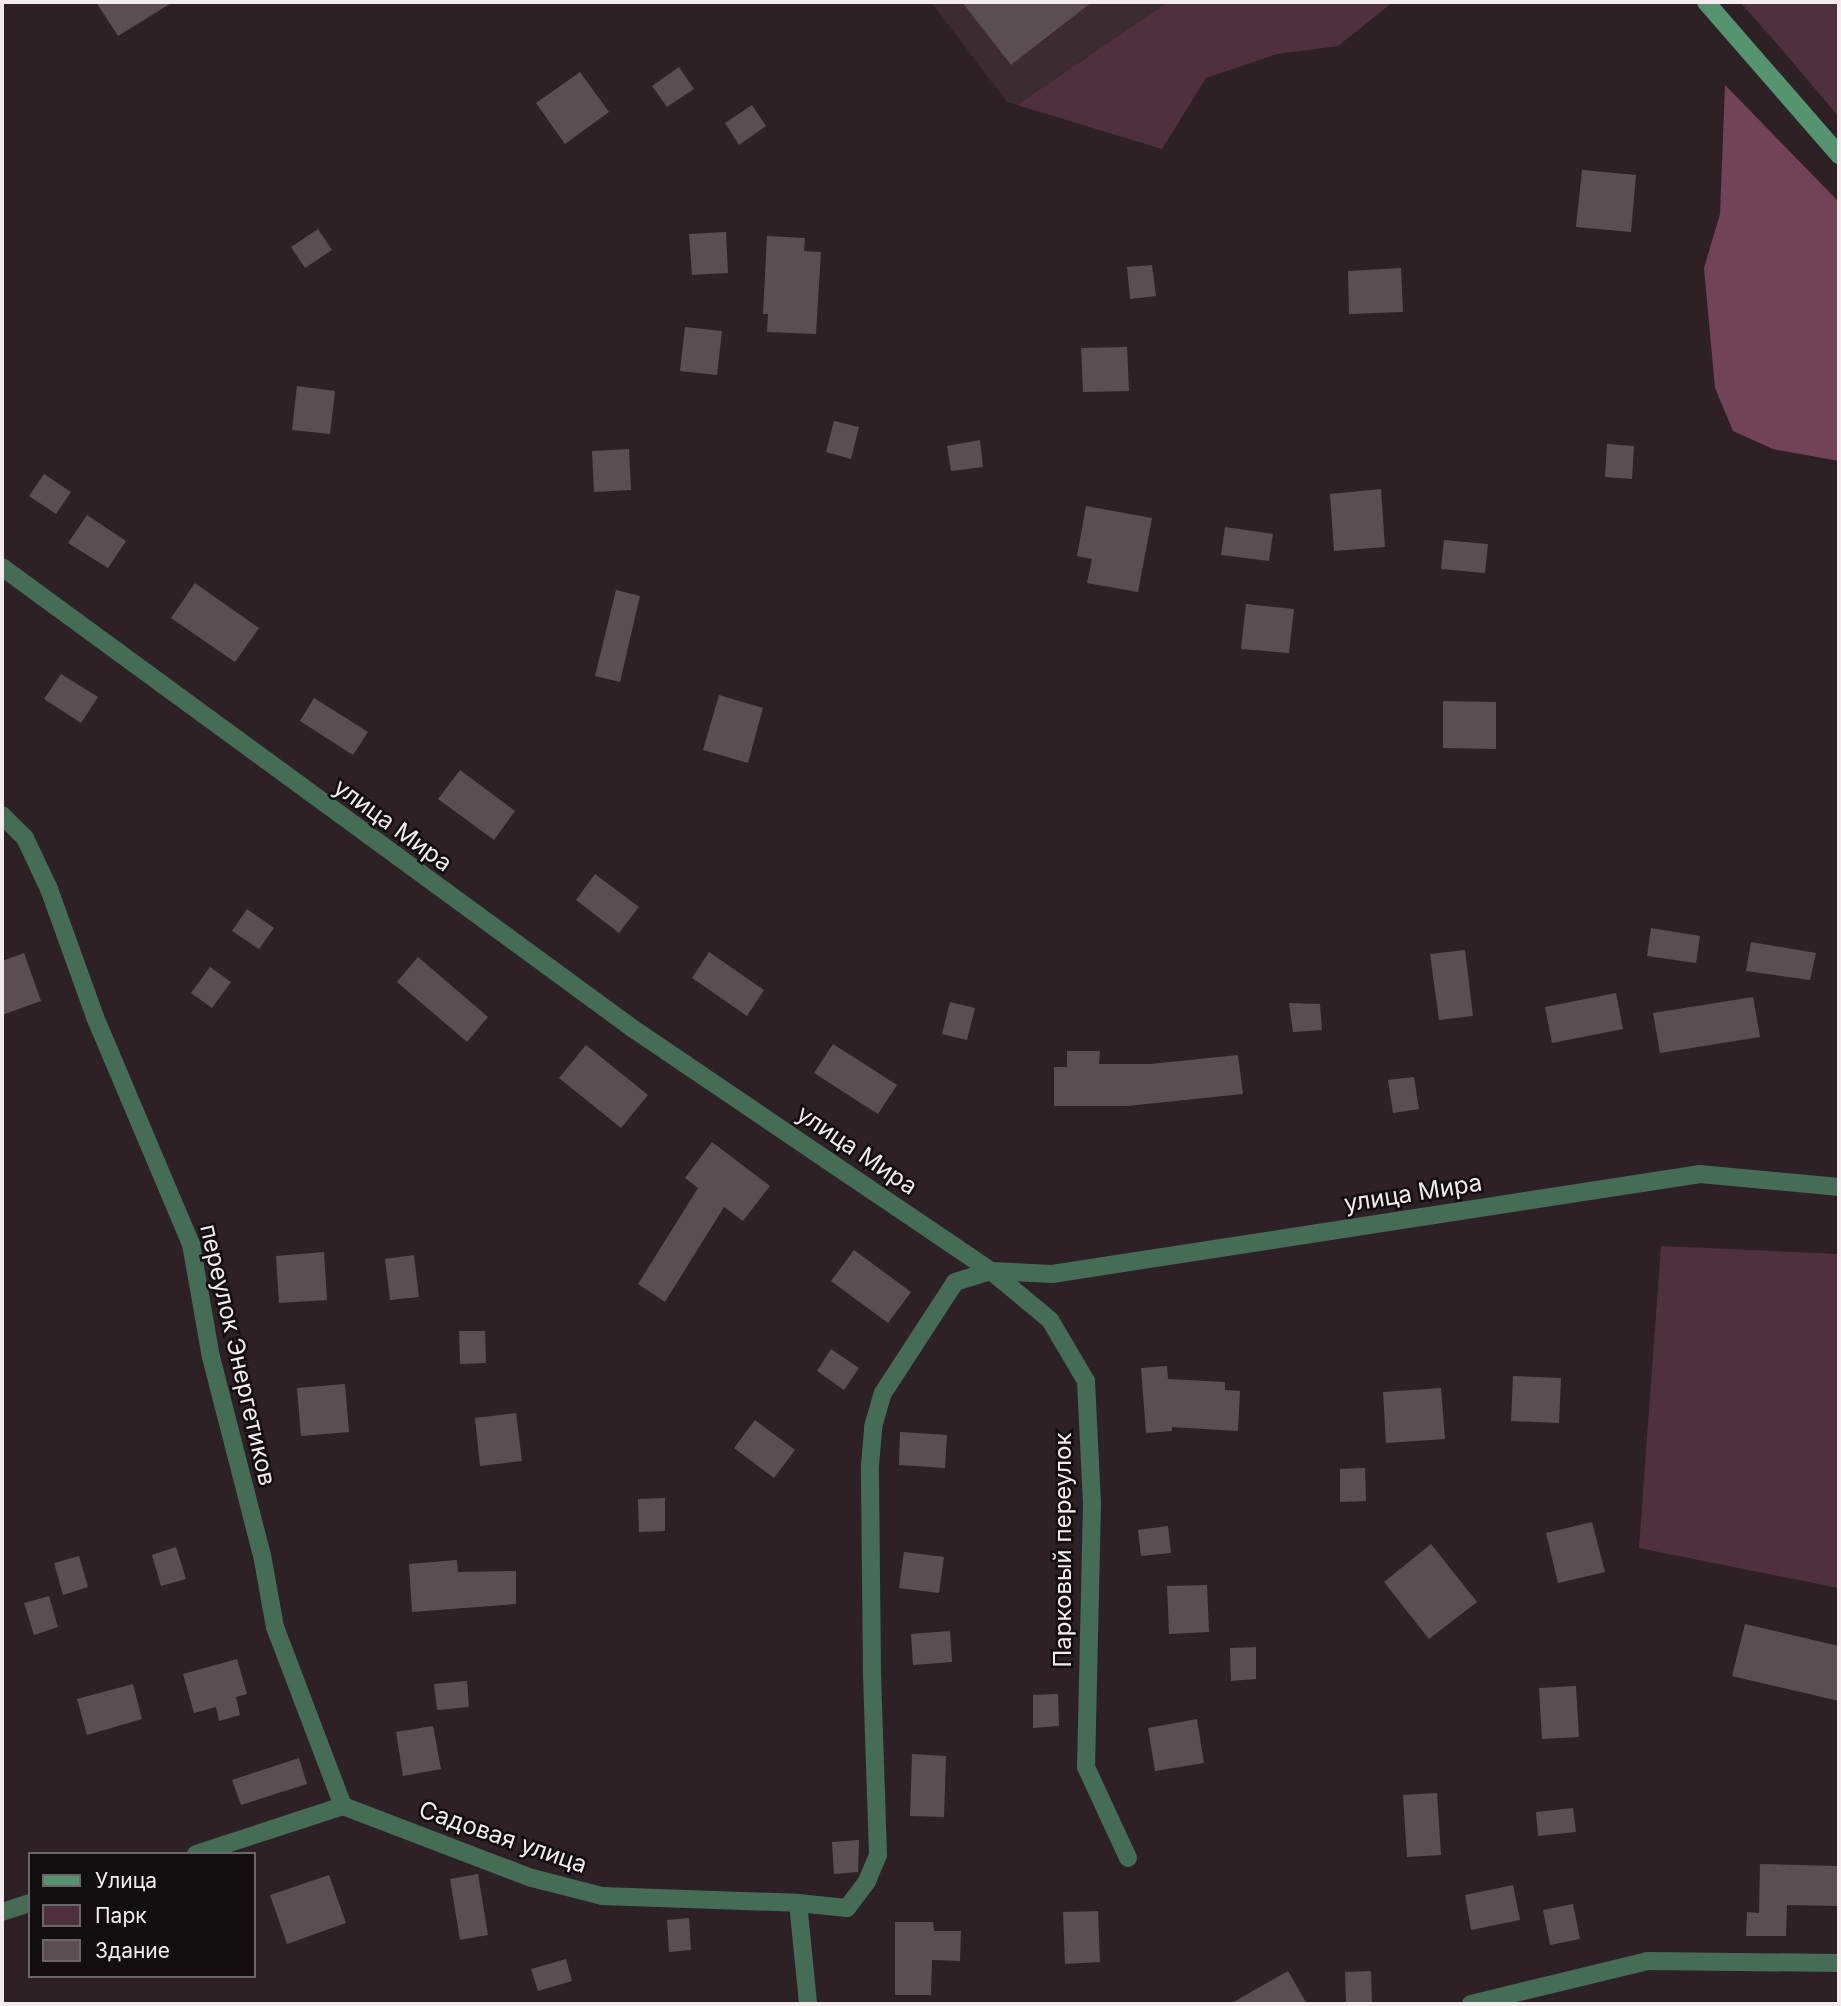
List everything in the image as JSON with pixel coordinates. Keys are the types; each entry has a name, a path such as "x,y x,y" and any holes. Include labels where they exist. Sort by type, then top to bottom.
{"street":[{"path":"1706,2 1839,155"},
{"name":"улица Мира","path":"2,567 632,1028 991,1271 1052,1274 1700,1174 1839,1187"},
{"name":"переулок Энергетиков","path":"2,815 24,838 49,890 94,1017 191,1244 211,1357 261,1555 275,1627 343,1806"},
{"name":"Парковый переулок","path":"991,1271 1050,1320 1086,1381 1092,1504 1086,1767 1128,1858"},
{"name":"Садовая улица","path":"343,1806 532,1878 602,1896 798,1903 847,1908 867,1881 878,1855 872,1671 870,1465 873,1427 883,1393 936,1306 954,1282 991,1271"},
{"path":"202,1852 343,1806"},
{"path":"798,1903 808,2004"},
{"path":"2,1912 28,1904"},
{"path":"1471,2004 1647,1961 1839,1962"}],"shaded area":[{"path":"931,2 1168,2 1017,105 1007,102"},
{"path":"1725,85 1839,202 1839,461 1773,449 1733,431 1715,388 1704,268 1720,214"}],"green space":[{"path":"1168,2 1393,2 1338,46 1277,54 1206,78 1162,149 1017,105"},
{"path":"1740,2 1839,2 1839,117 1778,45"},
{"path":"1661,1246 1839,1254 1839,1588 1639,1548"}],"building":[{"path":"96,2 173,2 118,36"},
{"path":"962,2 1092,2 1011,65"},
{"path":"679,67 694,89 667,107 652,86"},
{"path":"580,72 609,112 565,144 536,103"},
{"path":"752,105 766,126 739,145 725,123"},
{"path":"1582,170 1636,175 1631,232 1576,227"},
{"path":"318,229 332,250 305,268 291,247"},
{"path":"726,232 728,273 692,275 689,234"},
{"path":"767,236 805,238 804,251 821,252 816,334 767,332 768,314 763,314"},
{"path":"1152,265 1156,296 1130,299 1127,267"},
{"path":"1401,268 1403,312 1349,314 1348,271"},
{"path":"685,327 722,331 717,375 680,371"},
{"path":"1127,347 1129,391 1083,392 1081,348"},
{"path":"297,386 335,391 330,434 292,430"},
{"path":"834,421 859,427 851,459 826,452"},
{"path":"980,440 983,467 951,471 947,446"},
{"path":"1607,444 1634,446 1632,479 1605,477"},
{"path":"629,449 631,490 594,492 592,451"},
{"path":"44,474 71,492 56,514 29,496"},
{"path":"1381,489 1385,547 1334,551 1330,494"},
{"path":"1086,506 1152,518 1138,592 1087,583 1092,559 1077,556"},
{"path":"87,515 126,541 108,568 68,543"},
{"path":"1225,527 1273,534 1269,561 1221,555"},
{"path":"1444,540 1488,544 1485,573 1441,569"},
{"path":"195,583 259,628 235,662 171,618"},
{"path":"616,590 640,596 620,682 595,676"},
{"path":"1246,604 1294,609 1289,653 1241,649"},
{"path":"61,674 98,697 81,723 44,699"},
{"path":"719,695 763,708 748,763 703,750"},
{"path":"314,698 368,732 353,755 300,721"},
{"path":"1443,701 1496,702 1496,749 1443,748"},
{"path":"460,770 515,811 494,840 438,799"},
{"path":"595,874 639,907 619,933 576,900"},
{"path":"247,909 274,928 259,949 232,931"},
{"path":"1651,928 1700,936 1696,963 1647,956"},
{"path":"1751,942 1816,953 1810,980 1746,971"},
{"path":"1465,950 1473,1016 1439,1020 1430,954"},
{"path":"709,952 764,990 747,1016 692,978"},
{"path":"24,953 41,1001 2,1015 2,961"},
{"path":"418,957 488,1017 467,1042 397,982"},
{"path":"210,967 231,982 212,1008 191,993"},
{"path":"1616,993 1623,1029 1552,1043 1545,1007"},
{"path":"1753,997 1760,1037 1660,1053 1653,1013"},
{"path":"950,1002 975,1008 967,1040 942,1034"},
{"path":"1289,1003 1320,1004 1322,1030 1293,1032"},
{"path":"833,1044 897,1085 878,1114 814,1073"},
{"path":"586,1045 648,1095 621,1128 559,1078"},
{"path":"1067,1051 1100,1051 1099,1064 1150,1064 1238,1055 1243,1094 1127,1106 1054,1106 1054,1067 1067,1067"},
{"path":"1414,1077 1419,1109 1393,1113 1388,1080"},
{"path":"712,1142 770,1186 743,1221 724,1207 665,1302 638,1284 698,1188 685,1178"},
{"path":"854,1250 911,1292 888,1323 831,1281"},
{"path":"324,1252 327,1300 279,1303 276,1256"},
{"path":"414,1255 419,1297 390,1300 385,1259"},
{"path":"459,1331 485,1331 486,1363 460,1364"},
{"path":"831,1349 859,1368 844,1390 817,1371"},
{"path":"1167,1366 1168,1379 1225,1382 1225,1390 1240,1391 1238,1431 1172,1427 1172,1431 1146,1433 1141,1368"},
{"path":"1513,1376 1561,1378 1559,1423 1511,1421"},
{"path":"345,1384 349,1432 301,1436 297,1388"},
{"path":"1441,1388 1445,1439 1386,1443 1383,1392"},
{"path":"516,1413 522,1461 480,1466 475,1418"},
{"path":"755,1420 795,1450 774,1478 734,1448"},
{"path":"900,1432 947,1435 945,1468 899,1465"},
{"path":"1365,1468 1366,1501 1340,1502 1340,1469"},
{"path":"665,1498 665,1531 639,1532 638,1499"},
{"path":"1592,1522 1605,1572 1558,1583 1546,1533"},
{"path":"1168,1526 1171,1553 1141,1556 1138,1530"},
{"path":"1431,1544 1477,1602 1429,1639 1384,1582"},
{"path":"176,1547 186,1579 161,1586 152,1555"},
{"path":"904,1552 944,1557 939,1593 899,1588"},
{"path":"79,1556 88,1587 63,1595 54,1563"},
{"path":"457,1560 458,1572 516,1571 516,1604 412,1612 409,1564"},
{"path":"1207,1585 1209,1632 1169,1634 1167,1586"},
{"path":"49,1596 58,1627 34,1635 24,1603"},
{"path":"1745,1624 1839,1646 1839,1701 1732,1676"},
{"path":"950,1631 952,1662 913,1665 911,1634"},
{"path":"1256,1647 1256,1679 1231,1681 1230,1648"},
{"path":"237,1659 247,1694 236,1697 240,1715 219,1721 216,1707 194,1713 183,1674"},
{"path":"467,1681 469,1707 437,1710 434,1684"},
{"path":"133,1684 142,1719 87,1735 77,1699"},
{"path":"1576,1686 1579,1737 1542,1739 1539,1688"},
{"path":"1058,1694 1059,1726 1033,1728 1033,1695"},
{"path":"1197,1719 1204,1763 1155,1771 1148,1728"},
{"path":"433,1726 441,1769 403,1776 396,1732"},
{"path":"912,1754 946,1756 944,1817 910,1816"},
{"path":"299,1758 307,1784 241,1805 232,1780"},
{"path":"1437,1793 1441,1855 1407,1857 1403,1795"},
{"path":"1573,1808 1576,1832 1538,1836 1536,1812"},
{"path":"859,1840 858,1872 834,1874 832,1842"},
{"path":"1760,1864 1839,1866 1839,1906 1787,1905 1786,1936 1746,1936 1747,1912 1759,1913"},
{"path":"478,1874 488,1935 460,1940 450,1879"},
{"path":"329,1875 346,1923 287,1944 270,1895"},
{"path":"1513,1885 1520,1920 1471,1930 1465,1895"},
{"path":"1573,1904 1580,1939 1550,1945 1543,1910"},
{"path":"1098,1911 1100,1962 1065,1964 1063,1912"},
{"path":"689,1918 691,1950 669,1952 667,1920"},
{"path":"895,1922 933,1922 934,1931 961,1931 960,1961 932,1960 931,1995 895,1995"},
{"path":"566,1959 572,1981 538,1991 531,1969"},
{"path":"1288,1971 1307,2004 1230,2004"},
{"path":"1371,1971 1372,2004 1346,2004 1345,1972"}]}
